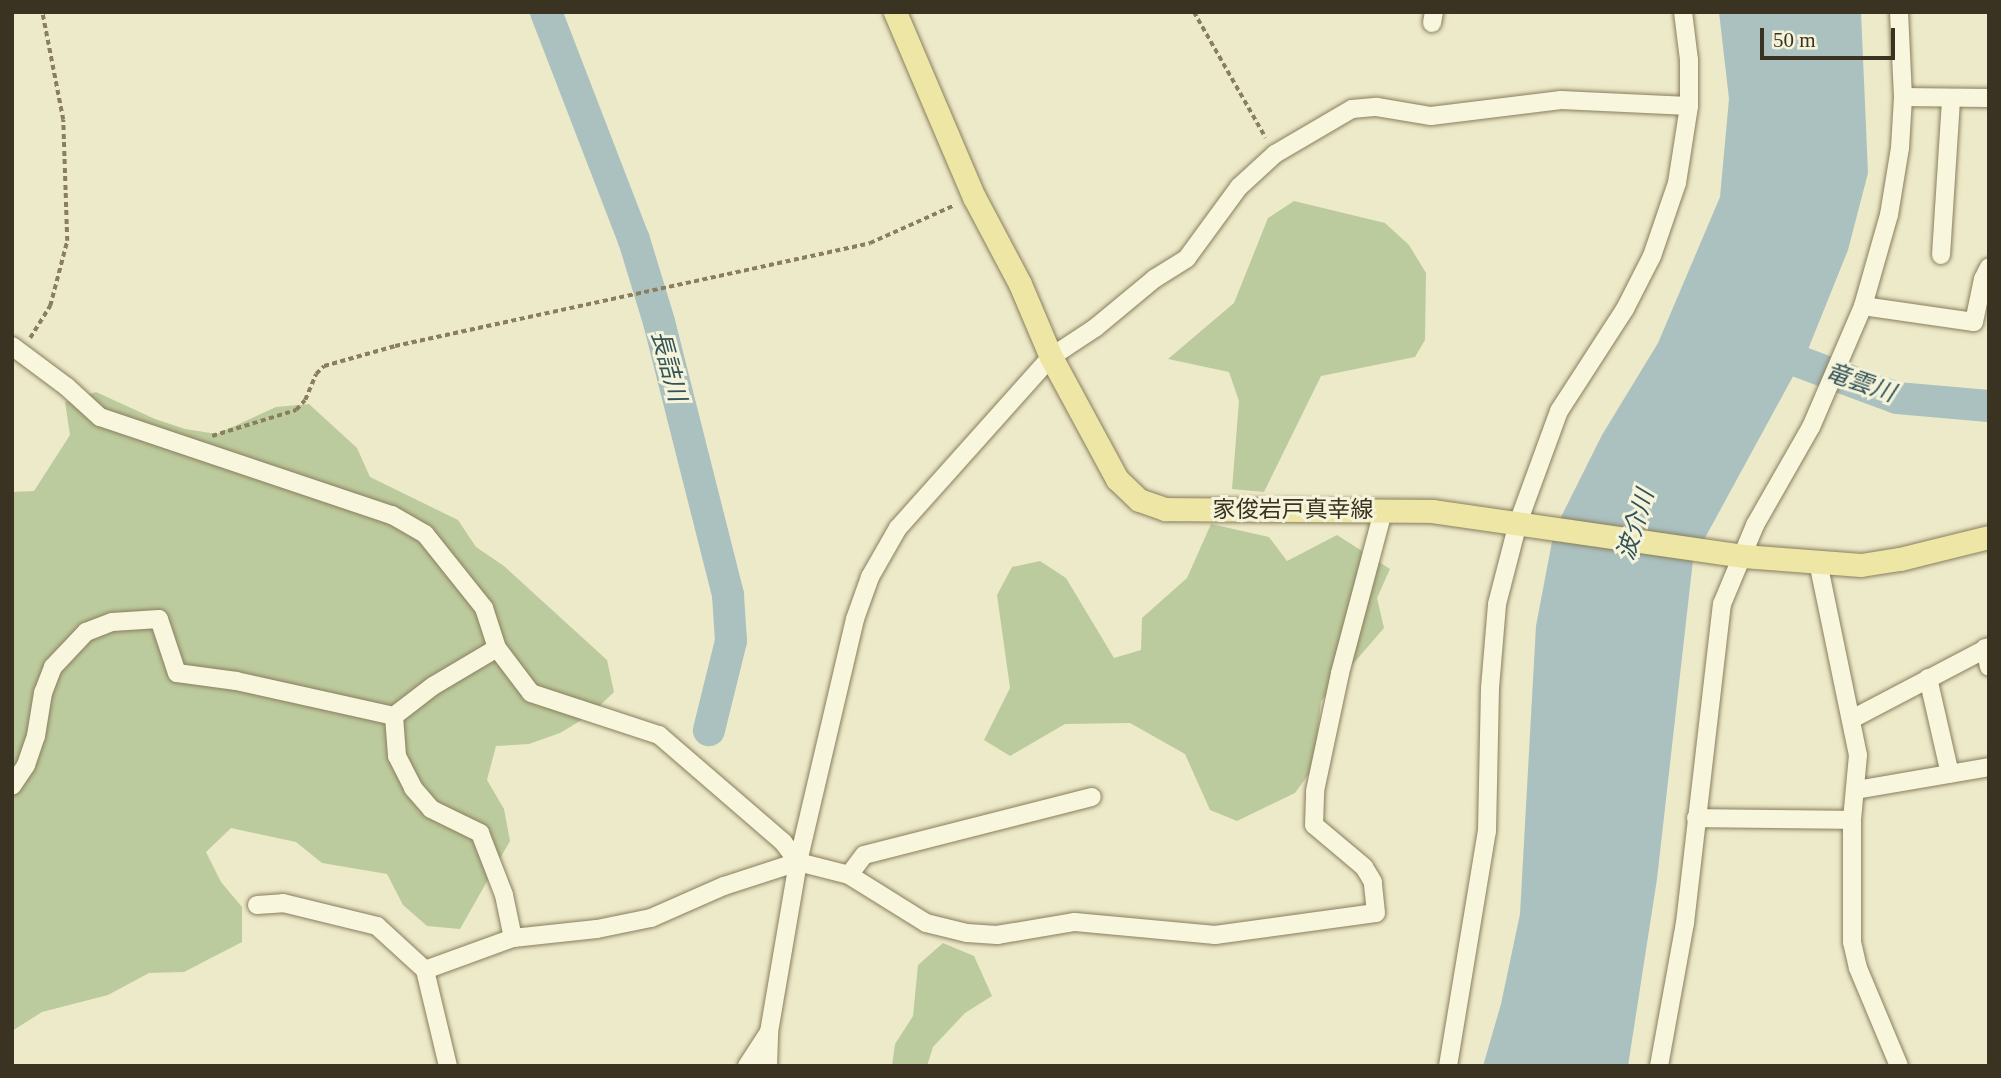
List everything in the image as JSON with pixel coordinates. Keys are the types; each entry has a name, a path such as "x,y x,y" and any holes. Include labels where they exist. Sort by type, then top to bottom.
{"main road":[{"name":"家俊岩戸真幸線","path":"895,12 974,197 1020,284 1051,357 1117,479 1139,500 1165,509 1432,512 1736,554 1861,565 1900,559 1989,537"}],"street":[{"path":"1448,1066 1487,831 1490,688 1497,604 1559,411 1625,309 1652,256 1677,183 1689,106 1689,60 1684,12"},
{"path":"1659,1066 1685,923 1722,604 1736,554 1755,525 1822,402 1863,306 1889,215 1900,148 1903,97 1899,12"},
{"path":"1903,97 1989,98"},
{"path":"1941,255 1951,99"},
{"path":"768,1066 769,1032 798,862 855,619 870,577 898,528 1051,357 1095,328 1154,279 1187,258 1239,187 1275,154 1352,109 1377,107 1431,116 1561,100 1689,106"},
{"path":"1863,306 1974,322 1983,279 1989,267"},
{"path":"15,354 67,387 100,417 392,515 425,534 484,608 497,648 531,692 659,734 783,842 798,862"},
{"path":"425,970 513,938 597,929 651,918 724,886 798,862 849,875 926,923 967,933 996,935 1075,922 1215,935 1376,913 1373,882 1364,867 1314,825 1314,814 1315,791 1340,673 1383,511"},
{"path":"1818,562 1858,755 1852,820 1852,942 1858,968 1899,1066"},
{"path":"12,786 29,755 43,693 53,667 86,632 112,622 159,619 177,673 236,681 394,716"},
{"path":"394,716 433,686 497,648"},
{"path":"1852,719 1987,648 1989,667"},
{"path":"1928,678 1950,774"},
{"path":"394,716 397,756 413,788 431,809 480,833 504,895 513,938"},
{"path":"1856,790 1989,767"},
{"path":"849,875 864,855 1092,797"},
{"path":"1696,818 1852,820"},
{"path":"257,905 283,903 377,926 425,970 448,1066"},
{"path":"747,1066 769,1032"}],"path":[{"path":"15,354 50,306 67,241 63,120 42,12"},
{"path":"1195,12 1275,154"},
{"path":"184,446 296,410 305,400 316,374 324,366 408,343 870,243 974,197"}],"green space":[{"path":"1294,201 1385,223 1409,245 1426,273 1425,340 1415,357 1321,376 1264,492 1232,489 1239,401 1229,372 1168,359 1234,303 1268,218"},
{"path":"96,392 155,419 185,429 217,434 276,407 309,404 357,448 370,477 458,520 476,547 504,566 607,660 614,692 590,715 560,733 529,744 496,746 487,780 504,809 510,841 460,929 427,926 403,905 387,874 322,863 296,842 231,828 206,852 221,882 242,907 242,942 184,972 149,973 108,995 42,1012 12,1031 12,492 34,491 70,435 65,402"},
{"path":"1211,524 1269,537 1287,561 1337,535 1390,569 1377,598 1384,628 1321,701 1314,767 1295,793 1237,821 1210,810 1185,754 1130,723 1065,724 1010,756 984,740 1010,688 997,595 1012,567 1040,561 1066,578 1114,658 1141,650 1142,618 1187,578"},
{"path":"943,943 974,956 992,996 965,1013 933,1047 927,1066 892,1066 895,1044 913,1016 918,965"}],"water":[{"name":"波介川","path":"1719,12 1861,12 1868,173 1848,250 1809,347 1693,560 1657,879 1628,1066 1483,1066 1501,1004 1520,914 1536,626 1554,531 1602,435 1658,343 1720,197 1729,99"}],"waterway":[{"name":"長詰川","path":"546,12 634,240 659,322 728,595 731,641 709,730"},
{"name":"竜雲川","path":"1762,348 1897,398 1989,406"}]}
